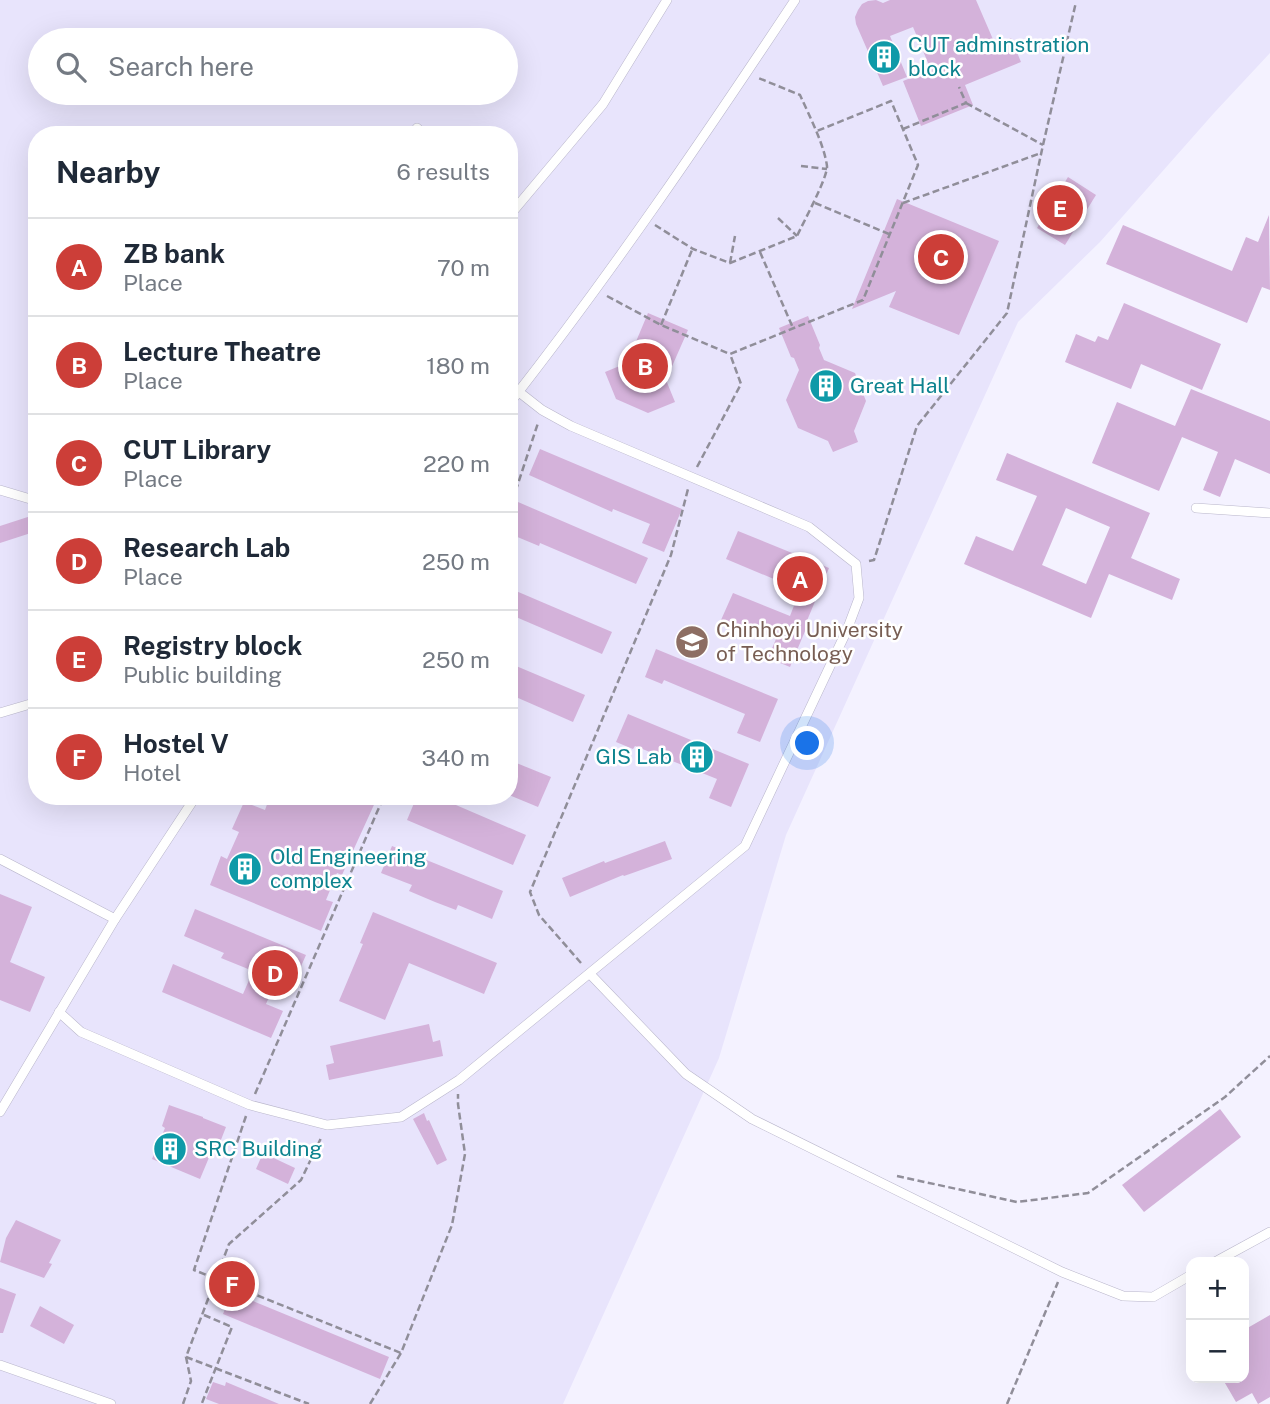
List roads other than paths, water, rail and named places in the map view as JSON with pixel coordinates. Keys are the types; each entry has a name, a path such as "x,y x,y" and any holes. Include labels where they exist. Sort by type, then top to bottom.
{"lane":[{"path":"518,204 603,104 667,0"},
{"path":"59,1012 81,1032 250,1105 327,1125 401,1116 459,1080 745,846 847,630 859,598 856,564 809,527 571,426 542,410 519,392 646,220 795,0"},
{"path":"0,490 28,498"},
{"path":"1196,508 1270,513"},
{"path":"0,713 28,705"},
{"path":"0,1112 115,919 190,805"},
{"path":"0,859 115,919"},
{"path":"590,974 686,1074 752,1119 1062,1272 1123,1296 1153,1297 1186,1278"},
{"path":"1224,1257 1270,1232"},
{"path":"0,1365 111,1404"}],"place":[{"name":"CUT adminstration block","path":"884,57"},
{"name":"Registry block","path":"1060,208"},
{"name":"CUT Library","path":"941,257"},
{"name":"Lecture Theatre","path":"645,366"},
{"name":"Great Hall","path":"826,386"},
{"name":"ZB bank","path":"800,579"},
{"name":"Chinhoyi University of Technology","path":"692,642"},
{"name":"GIS Lab","path":"697,757"},
{"name":"Old Engineering complex","path":"245,869"},
{"name":"Research Lab","path":"275,973"},
{"name":"SRC Building","path":"170,1149"},
{"name":"Hostel V","path":"232,1284"}]}
